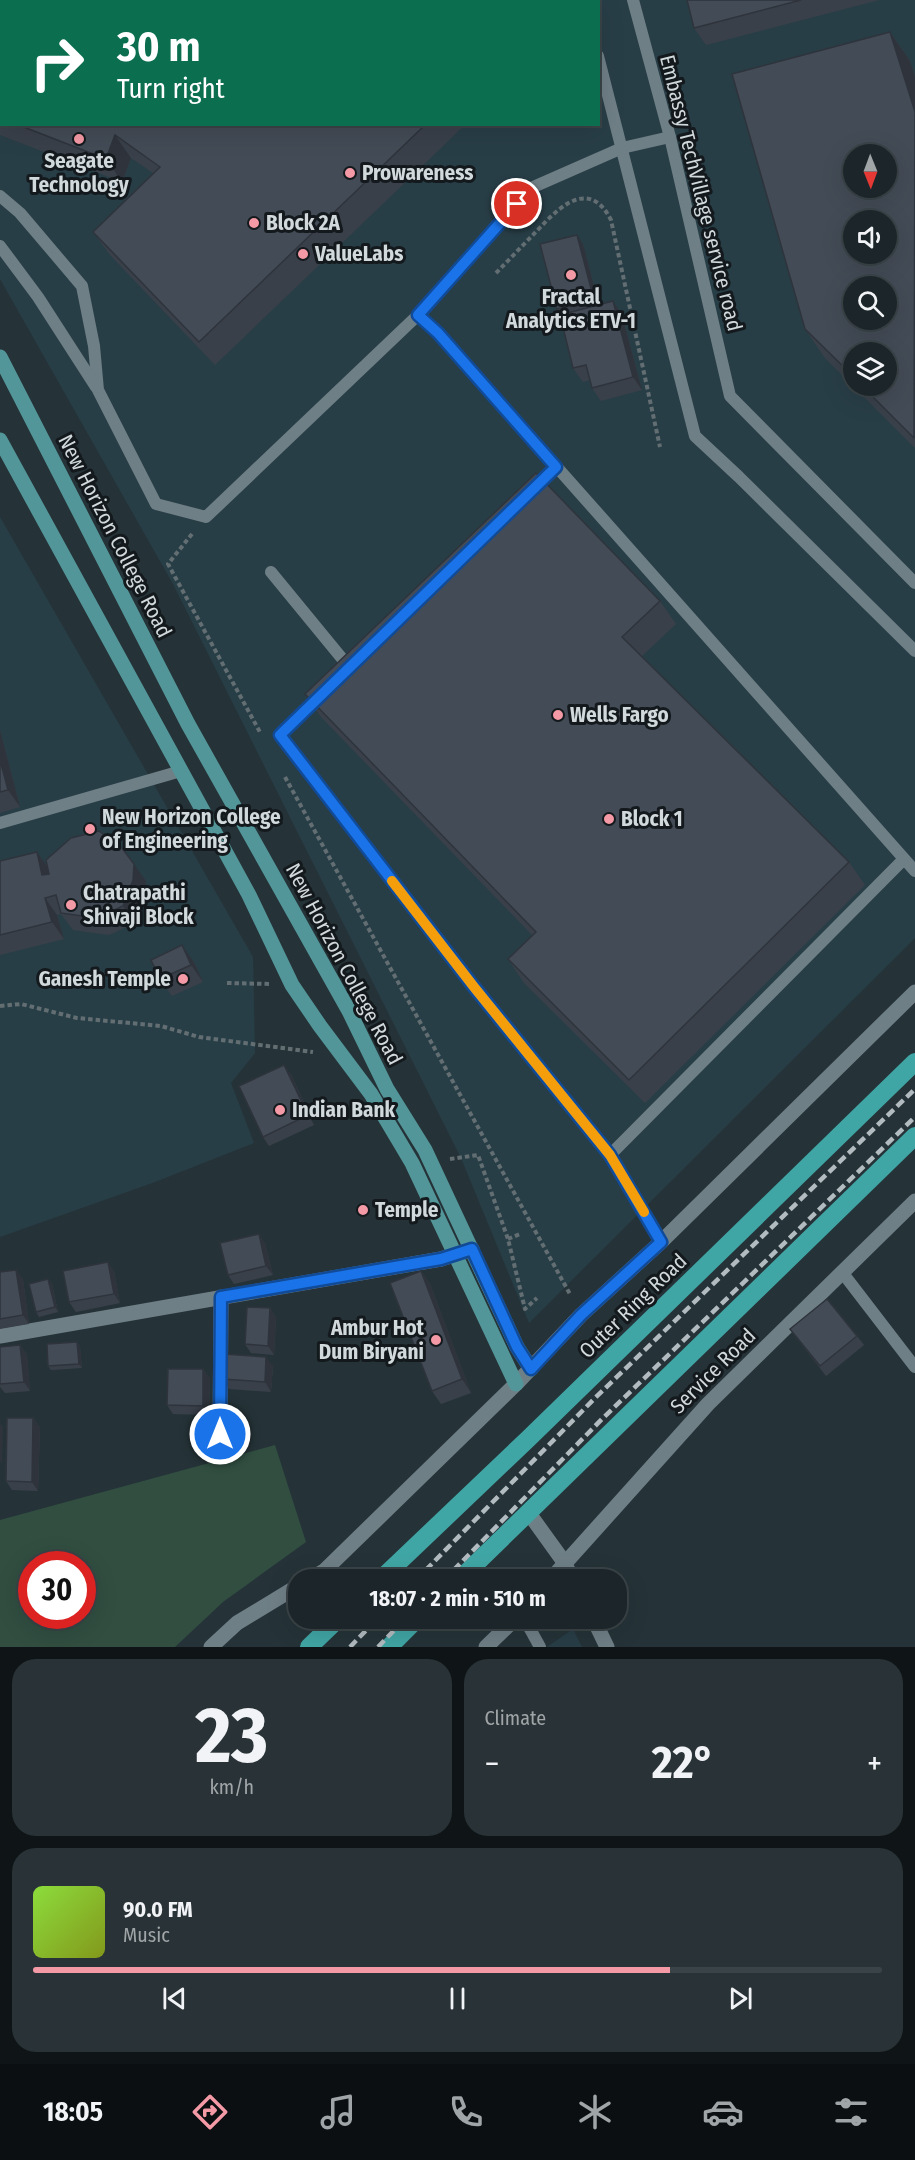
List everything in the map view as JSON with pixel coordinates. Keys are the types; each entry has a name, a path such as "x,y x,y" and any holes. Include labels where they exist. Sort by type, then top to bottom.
{"highway":[{"name":"Outer Ring Road","path":"392,1569 915,1062"},
{"path":"470,1569 915,1136"},
{"path":"309,1647 328,1629"},
{"path":"389,1647 407,1629"}],"main road":[{"name":"New Horizon College Road","path":"0,357 188,724 349,1011 387,1089 425,1150 517,1347 531,1369"},
{"name":"New Horizon College Road","path":"0,440 249,896 292,985 371,1094 412,1163 516,1384"}],"street":[{"path":"326,1569 516,1384 581,1315 661,1242 915,992"},
{"name":"Service Road","path":"559,1569 708,1404 915,1201"},
{"path":"0,1336 454,1255 472,1249"},
{"path":"220,1434 221,1297"},
{"path":"528,1512 567,1569"},
{"path":"211,1647 237,1623 288,1592"},
{"path":"486,1647 505,1629"},
{"path":"598,1629 607,1647"}],"lane":[{"name":"Embassy TechVillage service road","path":"633,0 670,137 730,396 915,582"},
{"path":"600,64 695,436 915,651"},
{"path":"0,246 38,297 98,390 156,504 206,517 418,315 531,188 622,148 670,137"},
{"path":"0,196 20,213 82,286 94,346 98,390"},
{"path":"418,315 438,333 915,871"},
{"path":"523,499 556,467"},
{"path":"271,572 346,671 280,735 474,987 610,1155 661,1242"},
{"path":"0,823 181,771"},
{"path":"610,1155 904,858"},
{"path":"842,1272 915,1367"},
{"path":"530,1629 540,1647"}],"path":[{"path":"496,273 563,204 582,199 600,205 607,212 611,220 660,447"},
{"path":"206,517 168,564 265,740"},
{"path":"282,771 573,1301"},
{"path":"227,983 292,985"},
{"path":"0,1006 21,1004 77,1018 161,1026 199,1037 322,1053"},
{"path":"449,1159 478,1155 508,1239 525,1309 537,1298"},
{"path":"508,1239 520,1234"}],"shaded area":[{"path":"600,0 915,0 915,938 529,1323 461,1158 173,584 0,279 0,126 600,126"},
{"name":"New Horizon College of Engineering","path":"0,517 253,957 255,1053 231,1083 254,1143 155,1182 0,1237"},
{"path":"573,1629 582,1647 547,1647"}],"green space":[{"path":"275,1445 306,1542 223,1602 175,1647 0,1647 0,1520"}],"building":[{"path":"687,0 801,0 694,28"},
{"path":"890,32 915,112 914,438 872,396 897,396 897,342 843,342 843,366 805,329 732,74"},
{"name":"Block 2A","path":"21,126 424,126 199,342 93,232 160,167 115,135 106,159"},
{"path":"577,235 594,300 557,309 540,244"},
{"path":"613,301 633,377 592,388 586,365 573,368 560,315"},
{"name":"Block 1","path":"536,473 660,601 622,637 849,862 629,1080 508,959 536,932 305,694"},
{"path":"0,760 8,790 0,792"},
{"name":"Chatrapathi Shivaji Block","path":"99,831 122,848 134,864 133,880 123,906 97,918 61,913 56,895 45,898 52,922 0,935 0,861 37,852 42,875 49,874 46,860 71,838"},
{"path":"182,945 191,965 160,979 151,960"},
{"name":"Indian Bank","path":"284,1065 308,1115 263,1137 239,1086"},
{"path":"259,1234 266,1266 228,1275 220,1243"},
{"path":"108,1262 114,1294 69,1302 63,1271"},
{"path":"16,1270 23,1315 0,1319 0,1272"},
{"path":"421,1271 462,1379 432,1391 390,1283"},
{"path":"48,1279 55,1307 36,1312 29,1284"},
{"path":"827,1299 857,1336 820,1366 790,1329"},
{"path":"247,1307 270,1308 268,1346 245,1344"},
{"path":"77,1342 79,1364 48,1366 47,1344"},
{"path":"20,1345 24,1382 0,1384 0,1347"},
{"path":"224,1354 266,1357 265,1382 222,1379"},
{"path":"168,1369 203,1369 203,1406 167,1405"},
{"path":"7,1418 33,1418 32,1482 6,1481"}],"railway":[{"path":"427,1569 595,1398 915,1089"},
{"path":"455,1569 603,1418 915,1117"},
{"path":"350,1647 367,1629"},
{"path":"378,1647 395,1629"}],"slow traffic":[{"path":"392,881 474,987 610,1155 644,1212"}],"place":[{"name":"Seagate Technology","path":"79,139"},
{"name":"Prowareness","path":"350,173"},
{"name":"Block 2A","path":"254,223"},
{"name":"ValueLabs","path":"303,254"},
{"name":"Fractal Analytics ETV-1","path":"571,275"},
{"name":"Wells Fargo","path":"558,715"},
{"name":"Block 1","path":"609,819"},
{"name":"New Horizon College of Engineering","path":"90,829"},
{"name":"Chatrapathi Shivaji Block","path":"71,905"},
{"name":"Ganesh Temple","path":"183,979"},
{"name":"Indian Bank","path":"280,1110"},
{"name":"Temple","path":"363,1210"},
{"name":"Ambur Hot Dum Biryani","path":"436,1340"}],"route":[{"path":"220,1434 221,1297 441,1259 472,1249 517,1347 531,1369 581,1315 661,1242 610,1155 474,987 280,735 556,467 438,333 418,315 517,204"}]}
